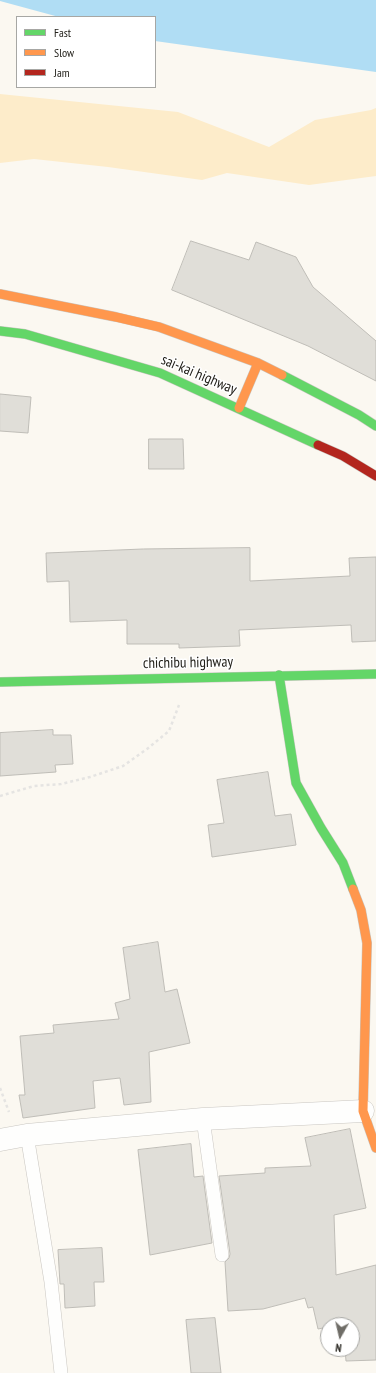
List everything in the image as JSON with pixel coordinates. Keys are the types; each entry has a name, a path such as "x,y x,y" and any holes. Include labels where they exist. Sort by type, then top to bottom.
{"main road":[{"name":"sai-kai highway","path":"0,294 159,327 258,363 359,415 376,426"},
{"name":"sai-kai highway","path":"0,331 25,334 160,373 343,456 376,476"},
{"path":"239,408 258,363"},
{"name":"chichibu highway","path":"0,682 376,674"},
{"path":"279,675 296,783 321,828 343,863 361,910 367,943 364,1111 376,1148"}],"street":[{"path":"0,1140 27,1135 203,1119 364,1111"}],"lane":[{"path":"203,1119 222,1255"},
{"path":"27,1135 51,1282 61,1373"}],"path":[{"path":"0,796 34,786 61,784 90,777 123,766 169,731 180,700"}],"shaded area":[{"path":"0,94 178,112 269,147 315,120 376,108 376,176 309,185 227,173 202,180 108,167 34,159 0,163"}],"water":[{"path":"376,0 376,72 156,41 156,16 55,16 0,1"}],"building":[{"path":"191,241 249,260 256,242 296,257 313,287 376,341 376,381 308,346 172,290"},
{"path":"0,394 31,397 28,433 0,431"},
{"path":"149,439 183,439 184,469 149,469"},
{"path":"250,548 250,581 350,576 349,558 376,557 376,641 352,642 351,625 239,630 240,646 179,648 179,644 127,644 127,620 70,622 69,581 47,582 46,553 143,549"},
{"path":"53,730 53,735 71,735 73,764 55,765 56,772 0,776 0,733"},
{"path":"268,772 275,816 291,814 296,845 212,857 208,825 224,823 217,780"},
{"path":"158,942 165,992 177,989 190,1043 149,1052 151,1102 124,1105 120,1078 93,1081 95,1108 23,1118 19,1095 25,1095 20,1036 54,1033 53,1025 119,1019 115,1003 130,999 123,948"},
{"path":"350,1129 366,1208 334,1215 336,1275 376,1265 376,1360 346,1361 346,1357 360,1357 360,1317 320,1317 320,1329 318,1329 313,1307 308,1308 305,1298 263,1309 228,1311 225,1262 229,1258 230,1254 219,1176 265,1173 265,1168 311,1166 305,1138"},
{"path":"191,1144 194,1177 203,1176 212,1243 150,1255 138,1150"},
{"path":"102,1248 104,1282 94,1282 95,1306 65,1308 64,1284 60,1284 58,1250"},
{"path":"215,1318 221,1373 191,1373 186,1320"}],"traffic: fast":[{"path":"0,331 25,334 160,373 318,445"},
{"path":"282,375 359,415 376,426"},
{"path":"0,682 376,674"},
{"path":"279,675 296,783 321,828 343,863 353,889"}],"traffic: slow":[{"path":"0,294 159,327 258,363 282,375"},
{"path":"239,408 258,363"},
{"path":"353,889 361,910 367,943 363,1111 376,1148"}],"traffic: jam":[{"path":"318,445 343,456 376,476"}]}
